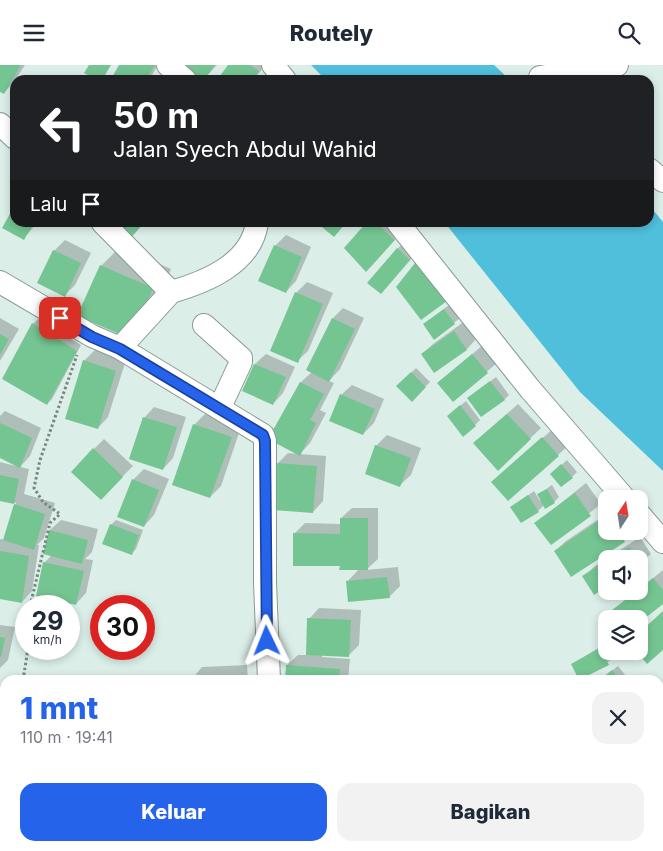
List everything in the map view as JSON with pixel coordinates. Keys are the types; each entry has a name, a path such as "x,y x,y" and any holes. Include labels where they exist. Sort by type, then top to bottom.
{"street":[{"path":"168,65 179,75"},
{"path":"273,65 281,75"},
{"path":"538,74 617,65"},
{"path":"0,124 10,133"},
{"path":"107,227 171,292"},
{"path":"120,349 171,292 194,285 228,269 244,251 255,227"},
{"path":"401,227 530,389 617,490"},
{"path":"0,282 92,337 120,349 260,431 265,441 265,583 269,675"},
{"path":"204,325 241,358 241,362 220,407"},
{"path":"648,524 663,542"}],"path":[{"path":"33,595 50,523 60,514 43,502 34,488 40,460 77,354 92,337"},
{"path":"24,675 26,660"}],"water":[{"path":"311,65 494,65 505,75 321,75"},
{"path":"654,211 663,222 663,471 580,392 448,227 654,227"}],"building":[{"path":"0,65 21,65 15,75 10,75 10,84 4,94 0,92"},
{"path":"89,65 111,65 105,75 88,75 84,73"},
{"path":"119,65 155,65 149,75 113,75"},
{"path":"179,65 215,65 208,75 193,75"},
{"path":"228,65 250,65 259,71 256,75 221,75"},
{"path":"10,214 10,227 32,227 24,240 2,228"},
{"path":"120,227 140,227 129,240"},
{"path":"322,227 343,227 334,237"},
{"path":"362,227 380,227 395,240 366,272 344,248"},
{"path":"274,245 302,257 286,293 258,281"},
{"path":"397,248 410,260 381,294 367,283"},
{"path":"53,250 81,263 65,297 37,283"},
{"path":"415,263 447,301 421,320 396,287"},
{"path":"100,265 153,288 131,339 77,316"},
{"path":"295,292 323,304 298,363 270,351"},
{"path":"444,309 455,324 434,340 423,324"},
{"path":"332,318 355,329 329,382 306,370"},
{"path":"32,323 77,351 47,405 2,379"},
{"path":"454,331 467,350 434,373 421,354"},
{"path":"0,334 9,339 0,355"},
{"path":"472,354 488,373 453,402 437,383"},
{"path":"83,360 116,371 98,429 65,419"},
{"path":"254,364 286,377 273,405 242,391"},
{"path":"411,372 426,387 412,402 396,386"},
{"path":"490,381 505,400 481,417 467,398"},
{"path":"300,382 324,394 310,420 316,423 300,456 268,439"},
{"path":"340,394 375,409 363,435 329,421"},
{"path":"460,405 476,426 463,437 447,416"},
{"path":"507,414 531,439 498,471 473,443"},
{"path":"143,417 177,427 163,470 129,459"},
{"path":"0,423 32,438 20,468 0,458"},
{"path":"193,424 232,437 210,498 172,485"},
{"path":"542,437 559,456 508,501 491,482"},
{"path":"375,445 411,458 400,487 365,474"},
{"path":"93,448 123,477 101,500 71,472"},
{"path":"276,463 317,466 313,513 273,510"},
{"path":"561,464 573,478 561,487 550,474"},
{"path":"0,475 19,479 14,504 0,501"},
{"path":"132,479 159,490 144,527 117,517"},
{"path":"547,489 555,503 545,509 537,494"},
{"path":"575,493 591,516 551,545 534,523"},
{"path":"528,495 539,512 521,523 510,507"},
{"path":"14,504 45,514 34,550 3,540"},
{"path":"340,518 368,518 368,570 339,570 340,566 293,566 293,533 340,534"},
{"path":"598,521 598,540 624,540 625,542 613,550 598,550 598,560 571,577 554,551"},
{"path":"110,524 139,535 132,555 102,544"},
{"path":"49,530 88,540 82,564 43,554"},
{"path":"0,551 29,556 23,595 15,595 15,602 0,599"},
{"path":"43,562 84,571 78,595 36,595"},
{"path":"598,566 598,592 594,595 582,576"},
{"path":"387,577 390,598 348,602 346,581"},
{"path":"653,578 663,590 663,604 648,616 648,610 612,610 625,600 648,600 648,582"},
{"path":"663,611 663,650 647,664 644,660 648,660 648,625"},
{"path":"307,618 351,620 349,657 306,655"},
{"path":"0,637 5,638 1,657 0,657"},
{"path":"598,649 598,660 606,660 609,665 589,675 576,675 571,664"},
{"path":"286,665 340,669 339,675 285,675"},
{"path":"612,670 616,675 606,675"}],"route":[{"path":"60,318 92,337 120,349 260,431 263,435 265,441 267,641"}]}
